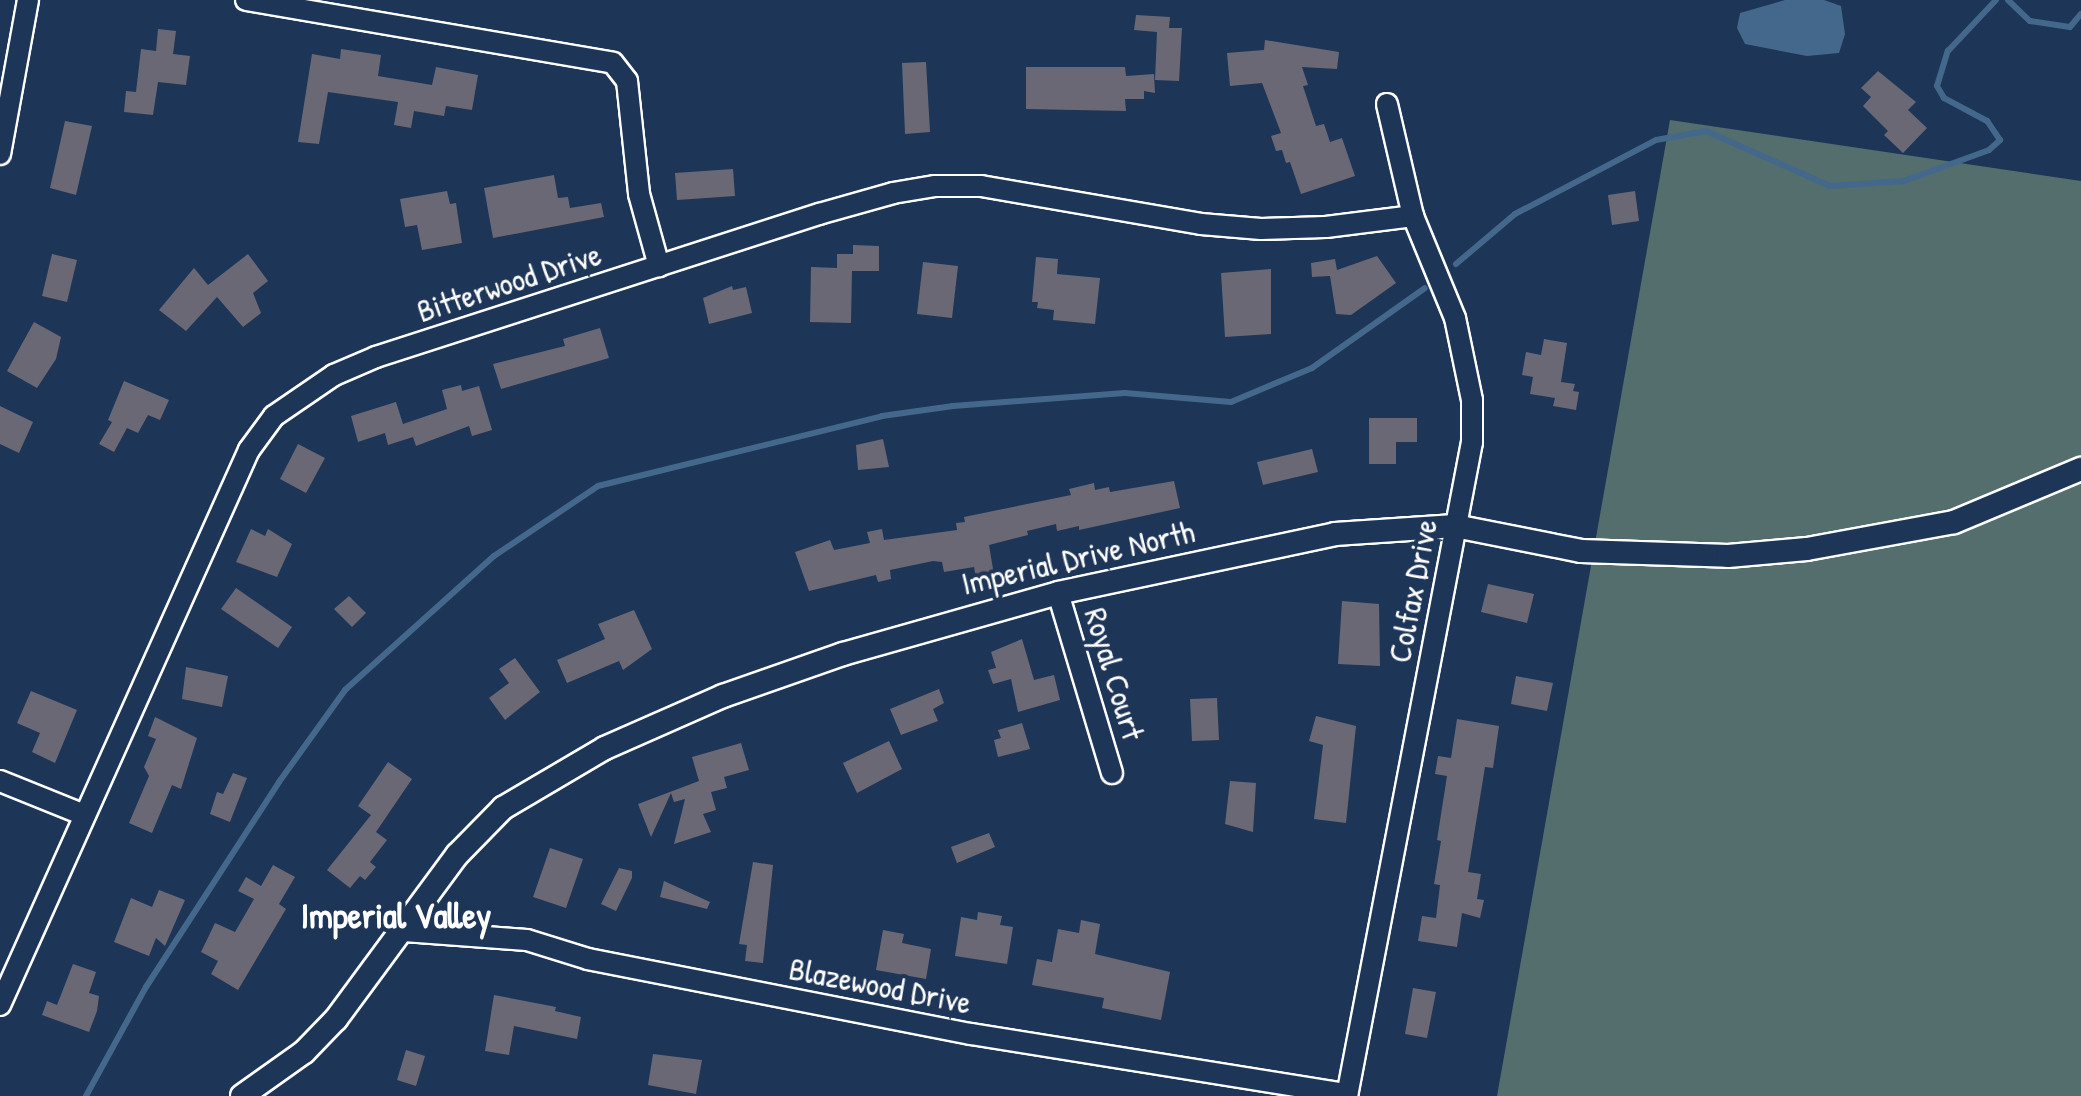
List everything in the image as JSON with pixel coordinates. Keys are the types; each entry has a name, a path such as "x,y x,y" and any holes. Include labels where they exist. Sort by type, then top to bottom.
{"street":[{"path":"0,154 28,0"},
{"path":"246,0 595,58 622,70 639,194 658,266"},
{"name":"Colfax Drive","path":"1347,1095 1472,442 1472,400 1454,318 1414,216 1386,104"},
{"name":"Bitterwood Drive","path":"0,1005 249,450 274,416 302,392 376,356 874,198 936,186 981,186 1201,224 1246,228 1326,227 1414,216"},
{"name":"Imperial Drive North","path":"242,1096 304,1052 404,932 456,855 502,808 553,775 740,690 859,648 1058,593 1335,534 1456,526 1581,551 1728,556 1787,551 1954,522 2081,469"},
{"name":"Royal Court","path":"1058,593 1112,773"},
{"path":"0,782 84,815"},
{"name":"Blazewood Drive","path":"404,932 527,940 588,958 970,1034 1347,1095"}],"green space":[{"path":"1670,120 2081,181 2081,1096 1497,1096"}],"water":[{"path":"1785,0 1824,0 1841,6 1845,34 1839,53 1807,56 1745,44 1737,28 1740,13"}],"building":[{"path":"1136,15 1170,17 1169,28 1182,28 1179,81 1155,80 1157,32 1134,30"},
{"path":"158,29 176,31 173,54 190,56 186,85 158,82 153,115 124,112 126,91 136,92 141,49 156,51"},
{"path":"1265,40 1339,52 1337,69 1302,67 1308,85 1303,86 1316,126 1324,124 1330,142 1342,138 1355,176 1301,194 1290,162 1286,163 1282,150 1276,151 1271,136 1281,133 1262,83 1230,86 1227,53 1264,50"},
{"path":"341,49 381,55 378,76 432,85 436,67 478,75 472,110 446,106 444,116 414,111 411,128 394,125 398,102 328,92 319,144 298,142 312,54 340,59"},
{"path":"926,62 930,132 905,134 902,63"},
{"path":"1026,67 1125,67 1126,76 1154,74 1155,93 1144,91 1144,99 1125,99 1126,111 1026,109"},
{"path":"1878,71 1916,102 1908,110 1927,128 1903,153 1863,106 1871,97 1861,88"},
{"path":"65,121 92,126 76,195 50,188"},
{"path":"733,169 735,196 677,200 675,173"},
{"path":"554,175 558,198 568,197 570,208 601,203 604,217 493,238 484,188"},
{"path":"447,191 450,204 456,203 462,243 422,250 417,225 405,227 400,199"},
{"path":"1635,191 1639,221 1612,225 1608,195"},
{"path":"853,245 879,246 879,271 852,271 851,323 810,322 811,267 837,268 837,254 853,254"},
{"path":"52,254 77,260 67,302 42,296"},
{"path":"248,254 268,281 253,293 261,313 243,327 217,297 186,331 159,310 194,268 208,285"},
{"path":"1377,256 1396,283 1351,315 1336,314 1330,276 1312,277 1311,263 1335,259 1337,270"},
{"path":"1036,257 1058,259 1057,274 1100,278 1095,324 1053,320 1054,310 1037,308 1038,302 1032,302"},
{"path":"923,262 958,266 952,318 917,314"},
{"path":"1271,269 1271,334 1225,337 1221,273"},
{"path":"732,286 733,290 746,287 752,313 709,324 703,298"},
{"path":"34,322 61,337 56,359 37,388 7,371"},
{"path":"600,328 609,358 501,389 493,364 565,346 563,339"},
{"path":"1544,339 1567,343 1561,382 1575,384 1573,391 1579,392 1576,410 1553,406 1555,398 1530,394 1533,377 1522,375 1526,352 1541,355"},
{"path":"124,381 169,400 160,420 148,415 138,433 127,428 114,452 99,444 112,422 108,420"},
{"path":"461,385 462,391 479,386 492,430 472,436 469,426 416,446 413,437 388,445 385,433 358,442 351,416 396,402 403,424 447,409 442,390"},
{"path":"0,406 33,422 19,453 0,444"},
{"path":"1369,418 1417,418 1417,442 1396,442 1396,464 1369,464"},
{"path":"883,439 889,467 858,470 856,445"},
{"path":"298,444 325,458 306,493 280,479"},
{"path":"1312,449 1318,472 1263,485 1257,462"},
{"path":"1174,481 1180,508 1079,530 1079,526 1057,531 1056,524 989,545 994,575 976,578 974,567 944,572 942,562 933,561 890,570 891,579 878,582 876,575 809,591 795,552 830,540 834,550 870,543 867,532 882,529 884,540 957,530 956,523 965,522 964,517 1071,495 1069,489 1094,483 1095,490 1109,487 1110,492"},
{"path":"251,529 265,536 268,529 292,544 277,577 236,562"},
{"path":"1488,584 1534,594 1527,623 1481,612"},
{"path":"236,588 292,627 278,648 221,609"},
{"path":"349,596 366,613 352,627 334,609"},
{"path":"1342,601 1379,604 1380,666 1338,664"},
{"path":"634,610 652,649 623,670 619,661 567,683 557,660 605,639 598,624"},
{"path":"1022,639 1034,680 1054,675 1060,700 1018,712 1011,679 993,684 988,670 996,668 991,652"},
{"path":"515,658 540,692 505,720 489,698 509,683 499,669"},
{"path":"186,667 228,676 222,707 182,699"},
{"path":"1516,676 1553,683 1547,711 1511,704"},
{"path":"939,689 944,703 933,709 938,721 901,735 890,709"},
{"path":"31,691 77,710 55,763 32,752 40,733 17,723"},
{"path":"1217,698 1219,740 1192,741 1190,699"},
{"path":"1316,716 1356,726 1346,823 1314,819 1323,745 1309,741"},
{"path":"155,717 197,738 181,789 172,785 152,833 129,823 149,776 144,767 156,739 148,736"},
{"path":"1457,719 1499,726 1493,768 1485,767 1468,872 1481,874 1477,899 1484,900 1480,918 1462,913 1457,947 1418,941 1422,916 1436,918 1440,885 1434,884 1441,841 1437,840 1447,776 1435,774 1438,756 1451,758"},
{"path":"1022,723 1030,749 998,757 994,740 1001,738 998,730"},
{"path":"889,741 902,769 857,793 843,763"},
{"path":"741,743 749,770 724,777 727,788 711,792 716,810 703,814 711,832 674,844 685,799 674,802 671,793 651,837 638,804 699,781 692,757"},
{"path":"388,762 412,779 376,832 387,840 370,862 376,867 365,880 360,876 350,888 327,870 371,815 358,806"},
{"path":"233,773 247,778 230,822 210,814 217,792 223,794"},
{"path":"1230,781 1256,783 1253,832 1225,824"},
{"path":"989,833 995,847 957,863 951,847"},
{"path":"550,848 583,859 566,908 533,897"},
{"path":"753,862 773,865 763,963 745,961 747,945 739,944"},
{"path":"273,865 295,877 279,904 286,909 238,990 211,974 218,961 201,952 215,923 235,932 254,899 238,891 246,877 261,886"},
{"path":"619,868 632,871 632,878 616,911 601,904"},
{"path":"664,881 710,902 707,909 660,897"},
{"path":"159,890 185,900 165,946 156,938 149,956 114,942 131,898 152,907"},
{"path":"978,912 1002,916 1000,925 1013,927 1007,964 955,956 961,917 977,920"},
{"path":"1081,920 1100,924 1095,954 1170,972 1161,1020 1102,1008 1104,998 1032,985 1037,959 1052,962 1058,929 1079,933"},
{"path":"883,930 904,934 902,943 931,949 926,979 876,970"},
{"path":"73,964 96,972 89,993 99,996 89,1032 42,1015 47,1001 57,1005"},
{"path":"1413,988 1436,992 1427,1038 1405,1034"},
{"path":"494,995 556,1007 555,1011 581,1017 577,1039 514,1026 509,1055 485,1051"},
{"path":"406,1050 425,1056 416,1086 397,1080"},
{"path":"653,1054 702,1060 696,1094 648,1085"}],"waterway":[{"path":"1456,264 1515,214 1656,140 1706,131 1830,186 1904,181 1989,150 2000,140 1987,121 1944,98 1937,86 1948,51 1996,0"},
{"path":"2008,0 2030,21 2070,27 2081,14"},
{"path":"86,1096 146,987 279,782 345,690 494,556 598,486 882,416 953,406 1125,393 1231,402 1312,368 1425,288"}],"district":[{"name":"Imperial Valley","path":"396,916"}]}
